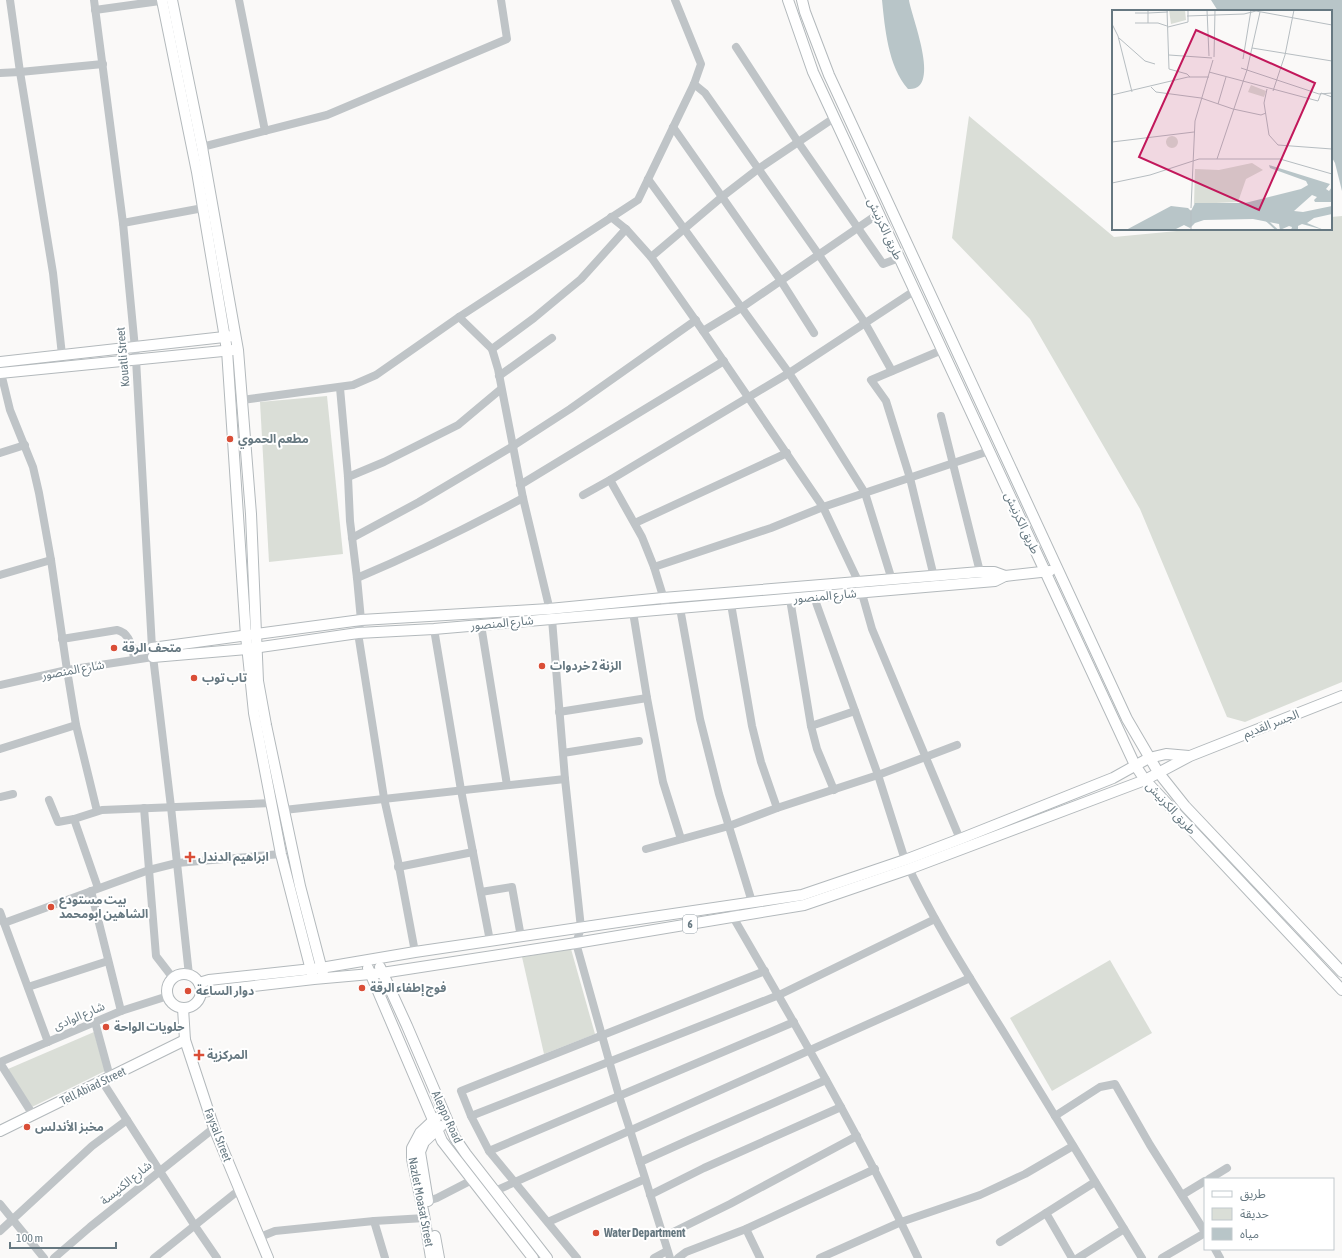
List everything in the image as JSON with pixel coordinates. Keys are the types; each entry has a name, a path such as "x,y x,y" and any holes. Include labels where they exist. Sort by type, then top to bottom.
{"main road":[{"path":"162,0 203,208 226,337 252,648 254,713 281,854 317,973"},
{"path":"171,0 202,148 238,350 251,514 251,635"},
{"name":"طريق الكرنيش","path":"788,0 813,72 1135,766 1145,780 1342,990"},
{"name":"طريق الكرنيش","path":"802,0 805,12 829,75 1127,719 1158,772 1185,806 1342,972"},
{"path":"0,362 236,336"},
{"path":"1,373 238,350"},
{"name":"شارع المنصور","path":"152,653 251,635 361,620 633,612 814,597 892,580 995,581 1005,576 1045,572 1057,569"},
{"name":"شارع المنصور","path":"152,653 252,648 358,633 481,625 663,598 860,588 935,581 980,572 994,572 1005,576"},
{"path":"1070,627 1082,623"},
{"path":"252,648 266,725 317,973"},
{"name":"الجسر القديم","path":"1158,772 1190,756 1342,696"},
{"path":"1149,758 1166,754 1190,756"},
{"name":"6","path":"317,973 365,961 415,952 802,895 905,860 960,839 1113,778 1149,758"},
{"name":"6","path":"200,988 209,980 317,973 382,973 576,943 804,905 909,869 1145,780 1158,772"},
{"name":"Aleppo Road","path":"376,959 407,1026 455,1138 547,1258"},
{"name":"Aleppo Road","path":"365,961 434,1125 446,1147 531,1257"},
{"path":"183,974 189,975 195,978 200,988 200,998 196,1004 190,1008 176,1006 171,1002 168,996 167,989 169,983 174,978 183,974"},
{"name":"Faysal Street","path":"183,1008 185,1040 214,1128 268,1258"},
{"name":"Tell Abiad Street","path":"0,1131 185,1040"},
{"name":"Nazlet Moasat Street","path":"431,1258 425,1218 412,1159 412,1148 420,1132 434,1125 446,1116"},
{"name":"Nazlet Moasat Street","path":"434,1125 420,1152 439,1258"}],"street":[{"path":"10,0 20,72 53,273 62,355"},
{"name":"Kouatli Street","path":"94,0 123,223 136,359 152,653 171,807 189,975"},
{"path":"95,10 171,0"},
{"path":"239,0 265,131"},
{"path":"202,148 328,115 507,39 501,0"},
{"path":"242,400 340,388 353,385 376,375 459,318 638,200 694,84 701,64 675,0"},
{"path":"736,46 798,142 882,264 899,258"},
{"path":"0,73 103,64"},
{"path":"694,84 705,93 865,323 892,371"},
{"path":"651,257 723,196 758,169 834,118"},
{"path":"673,127 781,280 814,333"},
{"path":"648,179 789,373 865,493 892,580"},
{"path":"123,223 203,208"},
{"path":"704,331 741,308 878,214"},
{"path":"611,217 626,229 651,257 704,331 823,507 860,588 872,629 960,839"},
{"path":"492,349 534,318 580,278 626,229"},
{"path":"583,495 789,373 914,291"},
{"path":"459,318 492,349 499,376 520,485 550,614 565,779 581,928 576,943 619,1096 669,1255 654,1258"},
{"path":"352,538 420,502 570,410 696,320"},
{"path":"499,376 552,338"},
{"path":"935,581 910,478 886,401 871,380 942,350"},
{"path":"520,485 724,361"},
{"path":"1,373 10,410 33,468 39,493 51,560 76,725 97,811"},
{"path":"340,388 352,538 361,620 358,633 384,798 415,952"},
{"path":"348,477 384,462 458,425 501,389"},
{"path":"941,416 980,572"},
{"path":"0,453 25,446"},
{"path":"654,567 771,528 823,507 989,451"},
{"path":"635,523 787,453"},
{"path":"610,480 642,537 654,567 667,609"},
{"path":"357,578 389,565 467,528 523,498"},
{"path":"0,575 51,560"},
{"path":"814,597 878,775 909,869 935,919 970,978 1142,1258"},
{"path":"790,599 816,749 834,790"},
{"path":"731,604 756,740 761,762 777,808"},
{"path":"680,608 700,719 729,826 752,902"},
{"path":"633,612 663,782 681,839"},
{"path":"481,625 507,785"},
{"path":"434,629 461,790 490,941"},
{"path":"62,639 117,630 123,632 127,636 133,650 134,659"},
{"name":"شارع المنصور","path":"133,650 152,653"},
{"name":"شارع المنصور","path":"0,685 67,670 134,659 152,653"},
{"path":"559,712 647,698"},
{"path":"811,726 855,711"},
{"path":"0,749 76,725"},
{"path":"563,753 639,741"},
{"path":"646,849 729,826 777,808 878,775 957,745"},
{"path":"284,810 565,779"},
{"path":"0,797 13,794"},
{"path":"49,800 58,822 74,819 102,810 272,803"},
{"path":"144,808 156,956 174,978"},
{"path":"74,819 95,890 108,961 121,1011"},
{"path":"398,866 473,852"},
{"path":"4,923 149,870 177,864 281,854"},
{"path":"481,892 512,887 521,937"},
{"path":"736,905 733,917 811,1051 841,1106 875,1169 918,1258"},
{"path":"0,912 48,1042"},
{"path":"471,1116 779,996 935,919"},
{"path":"28,987 108,961"},
{"path":"577,1258 489,1151 471,1116 461,1091 765,971"},
{"path":"495,1191 811,1051 970,978"},
{"name":"شارع الوادى","path":"0,1062 121,1011 168,996"},
{"path":"95,1022 106,1079 127,1120 216,1258"},
{"path":"489,1151 794,1022"},
{"path":"0,1062 33,1115"},
{"path":"640,1162 826,1080"},
{"path":"1055,1116 1100,1087 1115,1084 1204,1231"},
{"path":"650,1195 704,1168 841,1106"},
{"path":"0,1231 92,1146 127,1120"},
{"name":"شارع الكنيسة","path":"54,1258 90,1227 214,1128"},
{"path":"663,1237 737,1200 857,1136"},
{"path":"820,1258 901,1222 980,1195 1025,1174 1073,1146"},
{"path":"1211,1178 1227,1168"},
{"path":"678,1258 686,1252 746,1229 875,1169"},
{"path":"548,1222 645,1179"},
{"path":"428,1200 437,1198 472,1180"},
{"path":"1000,1242 1095,1182"},
{"path":"1182,1195 1204,1182"},
{"path":"154,1258 234,1194 240,1192"},
{"path":"0,1204 44,1258"},
{"path":"1046,1213 1072,1258"},
{"path":"260,1237 276,1231 425,1218"},
{"path":"374,1222 385,1258"},
{"path":"746,1229 760,1258"},
{"path":"1078,1258 1124,1229"},
{"path":"1162,1258 1204,1234"}],"green space":[{"path":"969,116 1114,237 1188,230 1332,230 1332,217 1342,216 1342,682 1245,722 1227,717 1140,509 1030,319 952,238"},
{"path":"327,396 343,554 269,562 260,402"},
{"path":"571,949 595,1034 544,1054 522,957"},
{"path":"1110,960 1152,1033 1052,1091 1010,1018"},
{"path":"94,1032 105,1071 32,1107 8,1069"}],"water":[{"path":"882,0 909,0 919,36 924,66 923,79 918,87 908,89 901,80 896,69 889,47"},
{"path":"1211,0 1342,0 1342,191 1335,163 1332,158 1332,10 1217,10"}],"place":[{"name":"مطعم الحموي","path":"230,439"},
{"name":"متحف الرقة","path":"114,648"},
{"name":"الزنة 2 خردوات","path":"542,666"},
{"name":"تاب توب","path":"194,678"},
{"name":"ابراهيم الدندل","path":"190,857"},
{"name":"بيت مستودع الشاهين ابومحمد","path":"51,907"},
{"name":"فوج إطفاء الرقة","path":"362,988"},
{"name":"دوار الساعة","path":"188,991"},
{"name":"حلويات الواحة","path":"106,1027"},
{"name":"المركزية","path":"199,1055"},
{"name":"مخبز الأندلس","path":"27,1127"},
{"name":"Water Department","path":"596,1233"}]}
